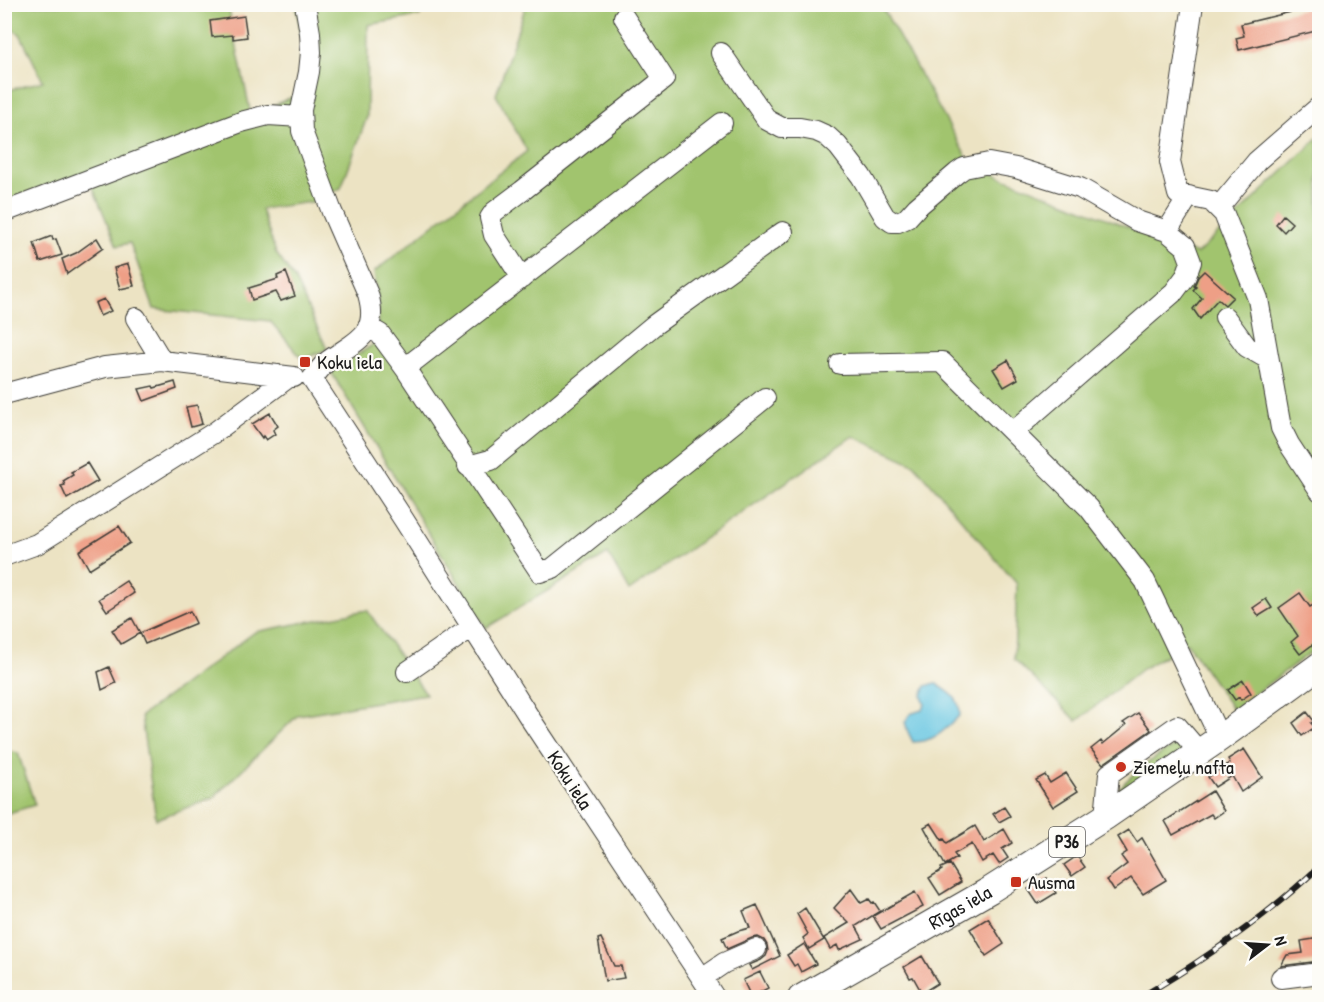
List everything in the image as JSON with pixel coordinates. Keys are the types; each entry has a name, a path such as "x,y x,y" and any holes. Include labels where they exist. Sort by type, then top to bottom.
{"main road":[{"name":"Rīgas iela","path":"801,998 990,890 1105,817 1210,746 1320,665"}],"street":[{"path":"4,394 105,367 162,361 312,379 326,362 357,342 363,335 372,316 368,294 332,212 302,131 301,117 311,52 305,4"},
{"path":"1193,4 1170,162 1178,194 1211,201 1224,214 1258,298 1281,428 1320,491"},
{"path":"522,278 494,236 490,218 494,212 664,79 624,17"},
{"path":"721,53 767,120 782,128 816,131 827,136 838,146 861,176 885,217 892,222 907,218 964,168 988,163 1016,168 1080,188 1137,221 1167,231 1185,246 1191,262 1186,276 1174,292 1013,432"},
{"path":"1218,208 1257,161 1320,106"},
{"path":"4,212 242,122 268,115 301,117"},
{"path":"405,368 722,123"},
{"path":"1167,231 1189,196"},
{"path":"468,466 491,460 654,325 783,232"},
{"path":"1225,317 1247,347 1268,359"},
{"path":"136,318 162,361"},
{"path":"368,327 380,334 405,368 540,572 553,568 765,398"},
{"path":"840,364 942,362 1089,508 1145,581 1210,746"},
{"path":"4,556 37,544 215,432 289,377"},
{"name":"Koku iela","path":"312,379 537,730 715,998"},
{"path":"407,672 472,627"},
{"path":"1105,817 1108,774 1177,726 1210,746"},
{"path":"702,978 724,963 756,949"},
{"path":"1281,978 1320,973"}],"green space":[{"path":"5,5 247,5 229,10 251,115 297,95 304,51 296,5 419,5 420,16 368,25 367,117 341,188 318,201 261,209 276,253 295,280 327,349 303,360 270,321 154,309 130,243 117,246 88,176 5,204 5,91 43,81 20,34 5,25"},
{"path":"526,5 881,5 971,165 1197,254 1319,137 1319,646 1233,710 1187,643 1142,669 1077,721 1014,659 1017,584 914,464 853,436 629,591 608,554 486,628 331,372 374,344 379,312 374,272 527,151 496,95"},
{"path":"367,610 426,694 298,715 213,798 156,819 141,716 255,632"},
{"path":"1182,743 1188,748 1120,794 1119,789 1139,769 1157,756"},
{"path":"5,751 18,753 35,805 5,814"}],"water":[{"path":"935,683 956,699 960,715 934,737 913,742 905,722 910,714 922,710 925,705 922,695 926,686"}],"building":[{"path":"1320,5 1320,30 1239,50 1236,38 1244,36 1241,24"},
{"path":"244,16 247,37 233,39 233,35 212,37 210,21"},
{"path":"1283,215 1292,223 1284,232 1276,224"},
{"path":"52,236 53,240 56,239 62,255 40,262 34,243"},
{"path":"97,238 103,248 67,274 62,259 76,253"},
{"path":"128,264 134,286 120,289 114,268"},
{"path":"1204,271 1233,297 1225,305 1218,299 1200,319 1193,309 1202,298 1193,290 1198,277"},
{"path":"286,272 295,296 281,301 276,292 252,300 249,288 278,279 277,276"},
{"path":"104,299 111,311 100,316 95,303"},
{"path":"1008,360 1018,379 1004,387 993,369"},
{"path":"175,382 177,389 144,401 139,389 153,386 154,388"},
{"path":"197,405 202,424 191,427 186,407"},
{"path":"270,413 278,426 273,430 275,434 266,440 252,424"},
{"path":"87,463 98,481 67,499 61,486 65,485 63,481 73,475 71,472"},
{"path":"119,526 130,543 89,569 79,551"},
{"path":"126,581 134,593 107,611 99,599"},
{"path":"1300,593 1310,607 1320,601 1320,639 1300,654 1291,642 1298,636 1279,608"},
{"path":"1266,599 1272,608 1259,616 1253,608"},
{"path":"190,611 196,623 145,644 140,633"},
{"path":"132,618 140,633 121,644 112,630"},
{"path":"109,667 116,683 102,690 98,672"},
{"path":"1243,680 1251,693 1241,700 1239,697 1235,700 1228,690"},
{"path":"1307,712 1314,721 1311,723 1315,727 1302,736 1293,723"},
{"path":"1138,713 1151,730 1103,764 1091,749 1101,741 1103,744 1126,725 1123,723"},
{"path":"1244,749 1262,777 1241,792 1232,776 1215,787 1208,777 1230,763 1228,759"},
{"path":"1066,773 1078,791 1053,807 1036,780 1045,775 1050,783"},
{"path":"1212,791 1224,811 1214,818 1211,814 1173,835 1165,821"},
{"path":"1004,807 1010,816 999,822 993,814"},
{"path":"931,823 942,840 944,839 947,843 975,826 984,842 1004,829 1012,843 1002,849 1008,858 999,864 993,855 982,862 972,844 954,854 957,858 945,865 924,827"},
{"path":"1129,830 1137,842 1142,838 1166,880 1143,894 1131,878 1114,890 1106,880 1127,864 1121,856 1127,852 1118,837"},
{"path":"1077,856 1085,867 1072,876 1064,865"},
{"path":"950,864 961,882 940,895 929,878"},
{"path":"1047,878 1056,893 1038,904 1028,889"},
{"path":"851,889 861,903 869,899 880,911 856,926 863,939 839,950 837,945 830,949 824,938 849,923 834,908"},
{"path":"915,892 923,907 881,929 873,916"},
{"path":"757,905 780,956 752,970 749,965 761,960 768,951 764,940 758,937 752,938 727,949 722,938 750,928 743,911"},
{"path":"805,908 824,940 809,949 803,938 808,934 797,914"},
{"path":"988,918 1004,944 986,956 970,929"},
{"path":"601,938 614,966 621,966 624,978 605,981 598,939"},
{"path":"1320,938 1320,961 1281,966 1287,955 1303,953 1301,941"},
{"path":"804,944 816,964 801,972 797,964 794,966 787,955"},
{"path":"922,956 938,983 922,993 904,967"},
{"path":"760,972 768,988 751,997 743,980"}],"railway":[{"path":"1139,998 1187,969 1233,937 1278,903 1320,866"}],"place":[{"name":"Koku iela","path":"305,362"},
{"name":"Ziemeļu nafta","path":"1121,767"},
{"name":"Ausma","path":"1016,882"}]}
